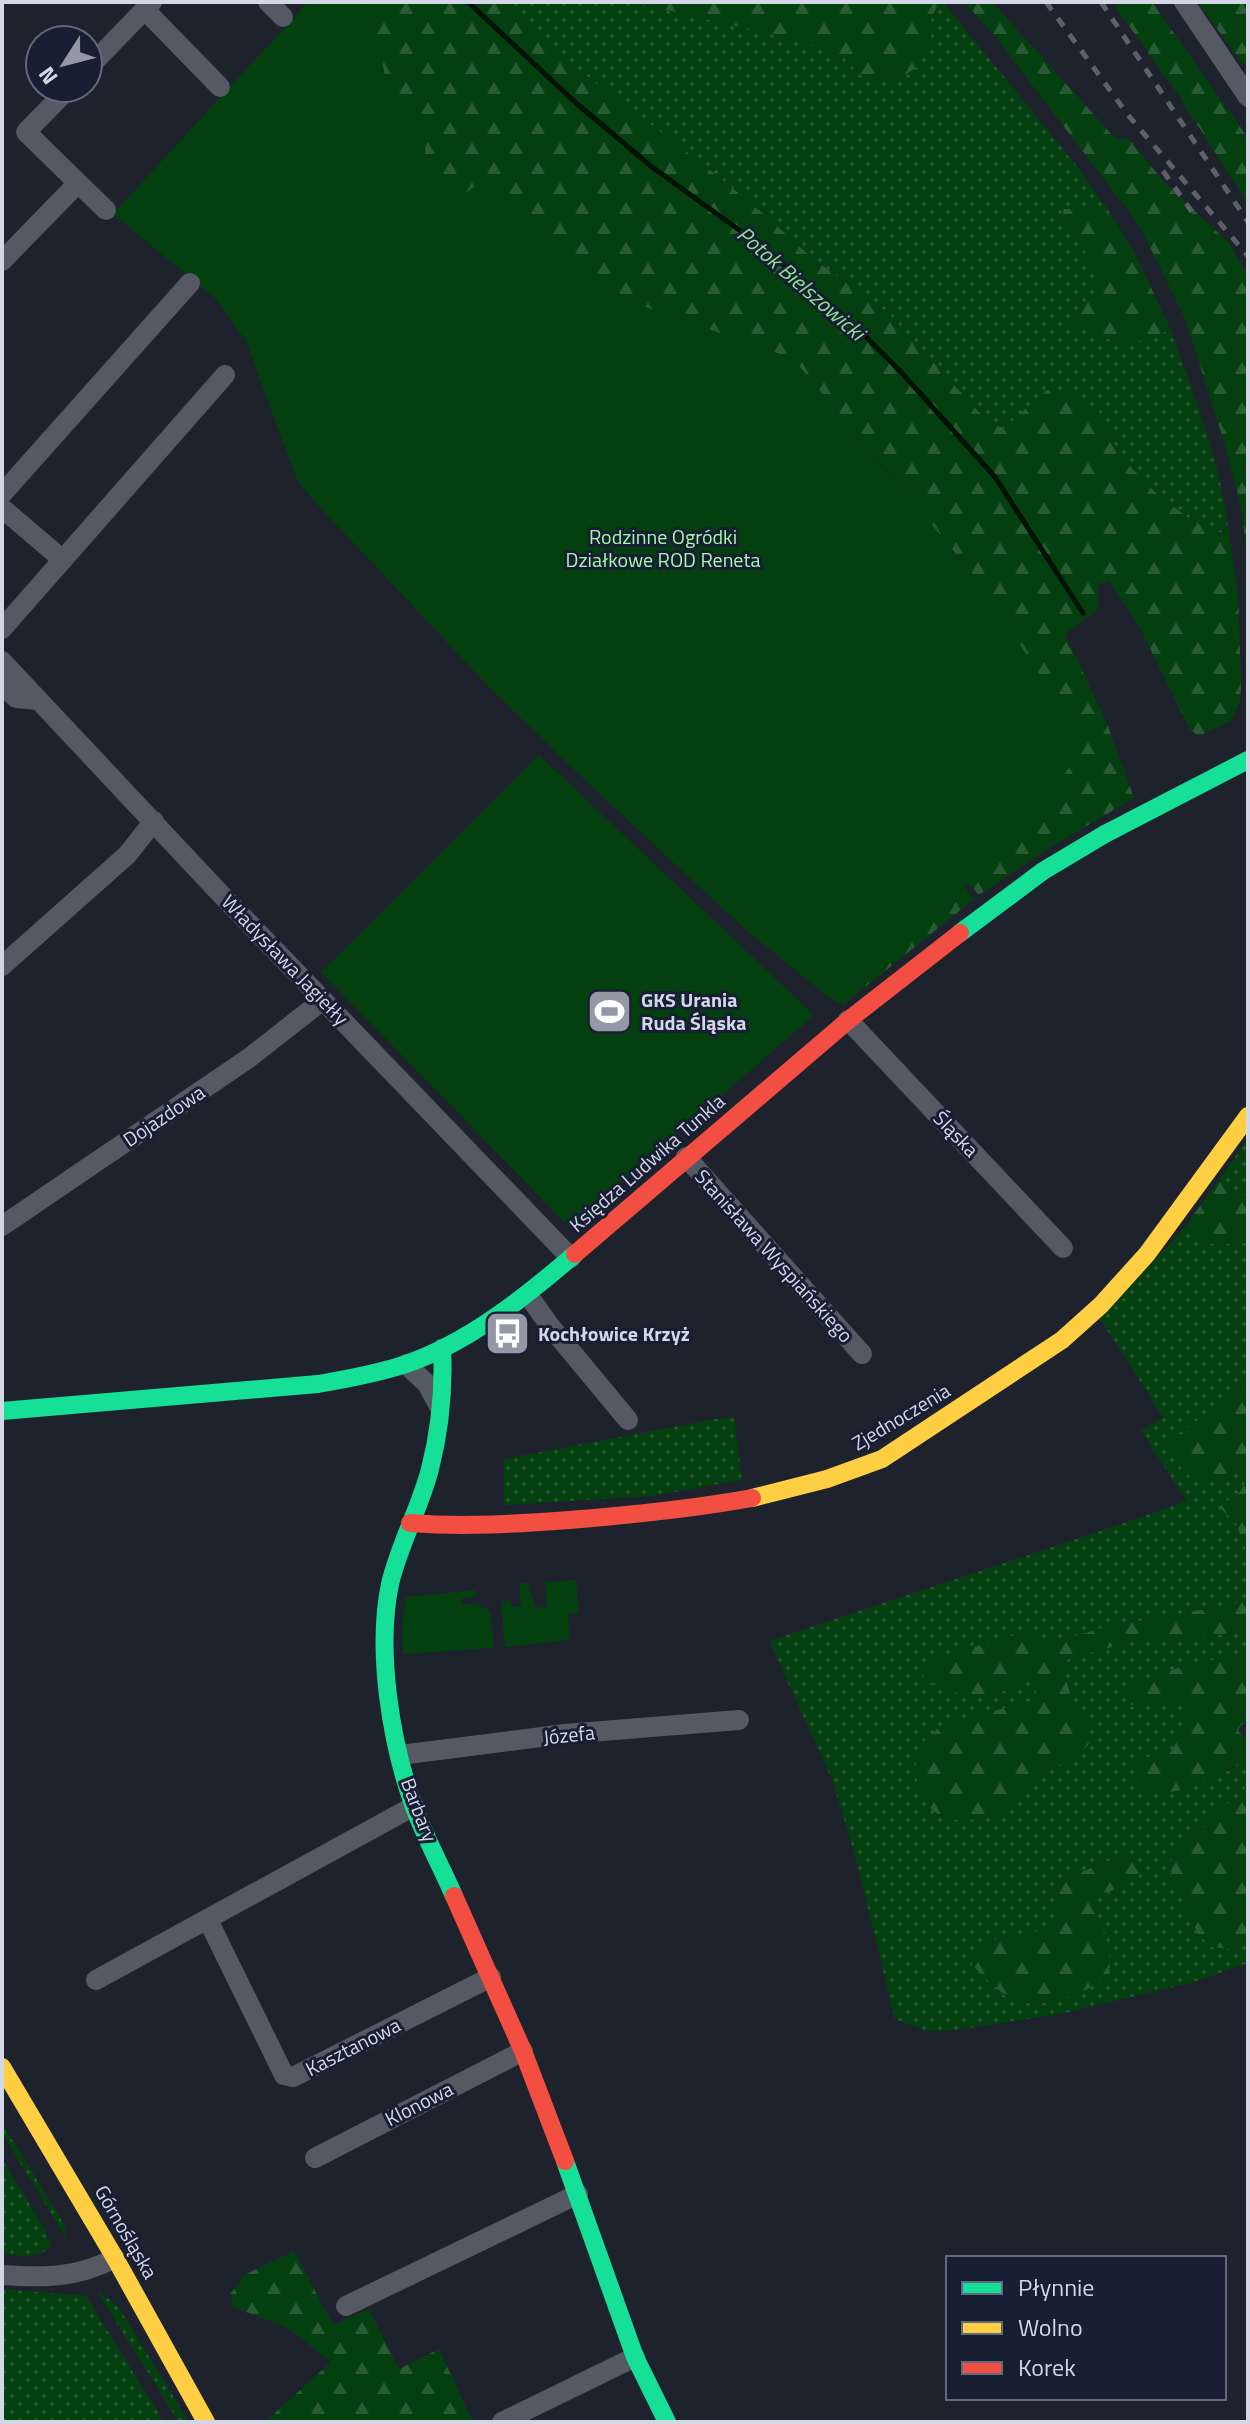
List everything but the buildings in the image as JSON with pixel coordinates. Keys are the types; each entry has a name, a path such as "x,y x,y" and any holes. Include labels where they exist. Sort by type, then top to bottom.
{"street":[{"path":"1184,2 1248,97"},
{"path":"104,51 148,6 220,87"},
{"path":"53,104 26,132 106,210"},
{"path":"2,261 78,183"},
{"path":"2,494 190,283"},
{"path":"2,629 225,375"},
{"path":"2,508 63,560"},
{"name":"Władysława Jagiełły","path":"2,661 571,1258"},
{"path":"2,685 16,698 38,700"},
{"name":"Księdza Ludwika Tunkla","path":"2,1411 318,1384 406,1364 442,1348 528,1295 848,1020 999,902 1105,834 1248,760"},
{"path":"2,966 127,855 154,821"},
{"name":"Dojazdowa","path":"2,1226 249,1058 323,1000"},
{"name":"Śląska","path":"848,1020 1063,1248"},
{"name":"Zjednoczenia","path":"410,1523 444,1526 503,1524 733,1503 877,1462 1030,1364 1079,1326 1158,1238 1248,1116"},
{"name":"Stanisława Wyspiańskiego","path":"686,1157 862,1354"},
{"path":"528,1295 628,1420"},
{"name":"Barbary","path":"442,1348 438,1428 430,1470 391,1581 385,1613 387,1687 400,1755 414,1806 523,2051 578,2194 635,2357 667,2422"},
{"path":"406,1364 427,1384 439,1406"},
{"name":"Józefa","path":"400,1755 565,1734 739,1720"},
{"path":"96,1980 414,1806"},
{"name":"Kasztanowa","path":"208,1920 287,2078 491,1977"},
{"name":"Klonowa","path":"315,2158 523,2051"},
{"name":"Górnośląska","path":"2,2067 108,2262 205,2422"},
{"name":"Górnośląska","path":"26,2143 108,2262"},
{"path":"346,2306 578,2194"},
{"path":"2,2275 60,2277 108,2262"},
{"path":"502,2422 635,2357"}],"green space":[{"name":"Rodzinne Ogródki Działkowe ROD Reneta","path":"308,2 367,2 385,76 397,109 425,141 425,164 461,197 483,180 628,301 793,359 975,577 1086,744 1025,828 898,950 831,999 747,931 591,786 488,686 315,502 297,480 246,341 215,298 113,214"},
{"path":"367,2 502,2 552,50 700,162 811,257 887,312 989,423 1004,428 1047,390 1077,396 1099,412 1120,456 1155,492 1192,521 1229,536 1238,590 1241,683 1240,701 1231,721 1199,736 1190,730 1138,624 1109,581 1098,584 1098,609 1065,634 1107,723 1134,798 1046,850 979,895 968,883 1025,828 975,577 793,359 628,301 483,181 461,197 425,164 425,141 397,109 385,76"},
{"path":"502,2 632,2 802,41 844,58 864,78 931,42 931,19 939,2 943,2 1079,169 1115,220 1089,208 1062,225 1085,251 1100,277 1093,298 1164,332 1170,328 1214,456 1229,536 1192,521 1155,492 1120,456 1099,412 1004,428 989,423 887,312 811,257 700,162 552,50"},
{"path":"632,2 939,2 931,19 931,42 918,67 897,79 864,78 844,58 802,41"},
{"path":"960,2 992,2 1115,138 1129,139 1164,182 1230,244 1248,277 1248,564 1242,511 1185,318 1139,225 994,35 965,3"},
{"path":"1112,2 1152,2 1248,138 1248,204 1179,96"},
{"path":"1198,2 1248,2 1248,66 1240,61"},
{"path":"1089,208 1115,220 1139,262 1170,328 1157,336 1131,342 1118,341 1092,334 1067,321 1093,298 1099,277 1085,251 1061,225 1064,209"},
{"path":"539,755 814,1015 570,1228 321,972"},
{"path":"964,887 974,899 843,1005 831,999 898,950"},
{"path":"1248,1139 1248,1197 1218,1181"},
{"path":"1218,1181 1248,1197 1248,1243 1212,1244 1184,1228"},
{"path":"1184,1228 1212,1244 1248,1243 1248,1383 1226,1402 1168,1440 1201,1485 1248,1469 1236,1523 1248,1555 1248,1601 1099,1629 1047,1644 1027,1632 948,1654 922,1665 999,1692 1027,1681 1034,1682 1038,1699 936,1729 1015,1805 1038,1771 1054,1768 1085,1722 1073,1703 1062,1665 1069,1658 1136,1641 1208,1637 1248,1629 1248,1656 1188,1665 1130,1686 1131,1705 1179,1702 1189,1720 1171,1752 1228,1771 1248,1756 1247,1779 1242,1793 1230,1803 1208,1809 1205,1826 1172,1847 1172,1864 1174,1879 1186,1904 1228,1949 1248,1945 1248,1963 1194,1982 1060,2014 948,2031 927,2031 895,2019 856,1859 832,1779 769,1641 1187,1501 1141,1431 1163,1417 1100,1319","holes":["1125,1855 1137,1862 1121,1889 1105,1891 1094,1899 1093,1907 1102,1924 1006,1997 973,1965 980,1942 1035,1932 1052,1922 1055,1914 1052,1887 1058,1881"]},
{"path":"1248,1383 1248,1469 1201,1485 1182,1470 1168,1440 1226,1402"},
{"path":"734,1417 742,1480 650,1496 504,1505 504,1459"},
{"path":"1248,1477 1248,1556 1236,1523 1219,1507 1240,1492"},
{"path":"576,1580 579,1613 568,1614 570,1640 505,1647 501,1602 511,1600 512,1607 521,1606 519,1583 528,1583 536,1608 547,1606 545,1582"},
{"path":"476,1590 476,1597 462,1598 462,1604 476,1604 490,1611 494,1648 403,1654 405,1597"},
{"path":"1248,1601 1248,1629 1208,1637 1136,1641 1069,1658 1062,1665 1073,1703 1092,1740 1081,1752 1068,1761 1038,1771 1017,1803 996,1814 954,1820 936,1813 928,1805 916,1772 920,1750 933,1732 954,1722 1038,1698 1034,1683 1030,1682 994,1694 973,1696 952,1692 924,1678 922,1665 948,1654 1027,1632 1047,1644 1099,1629"},
{"path":"1248,1656 1248,1723 1241,1725 1238,1731 1248,1740 1248,1756 1184,1789 1142,1793 1136,1775 1136,1760 1171,1752 1189,1720 1179,1702 1131,1705 1130,1686 1188,1665"},
{"path":"1248,1784 1248,1945 1228,1949 1212,1947 1198,1934 1171,1877 1172,1847 1205,1827 1208,1808 1237,1799"},
{"path":"1125,1855 1137,1862 1140,1871 1129,1884 1094,1899 1109,1955 1109,1975 1075,1995 1034,2003 1010,1998 972,1965 972,1952 980,1942 1035,1932 1052,1921 1055,1910 1052,1887 1058,1881"},
{"path":"2,2123 64,2224 66,2238 2,2133"},
{"path":"2,2159 44,2228 51,2246 40,2253 28,2256 2,2254"},
{"path":"294,2251 333,2325 369,2309 399,2369 439,2349 473,2422 265,2422 331,2362 288,2328 233,2307 231,2293 244,2275"},
{"path":"2,2289 86,2296 164,2422 2,2422"},
{"path":"98,2293 111,2300 121,2311 189,2422 179,2422"}],"waterway":[{"name":"Potok Bielszowicki","path":"468,2 576,103 652,167 760,245 855,326 901,372 995,477 1083,613"}],"railway":[{"path":"1046,2 1128,115 1248,256"},
{"path":"1101,2 1248,222"},
{"path":"1163,171 1195,216"}],"traffic: fast":[{"path":"960,933 1043,871 1105,834 1248,760"},
{"path":"2,1411 318,1384 392,1368 427,1356 472,1332 536,1287 575,1254"},
{"path":"442,1348 440,1409 433,1454 426,1484 390,1584 386,1610 385,1667 393,1726 406,1782 418,1818 454,1896"},
{"path":"565,2161 635,2357 667,2422"}],"traffic: slow":[{"path":"752,1498 827,1479 882,1459 1062,1340 1101,1305 1147,1254 1248,1116"},
{"path":"2,2067 115,2258 206,2422"}],"traffic: jam":[{"path":"575,1254 851,1018 960,933"},
{"path":"410,1523 450,1525 569,1520 752,1498"},
{"path":"454,1896 523,2051 565,2161"}],"place":[{"name":"GKS Urania Ruda Śląska","path":"610,1011"},
{"name":"Kochłowice Krzyż","path":"507,1334"}]}
